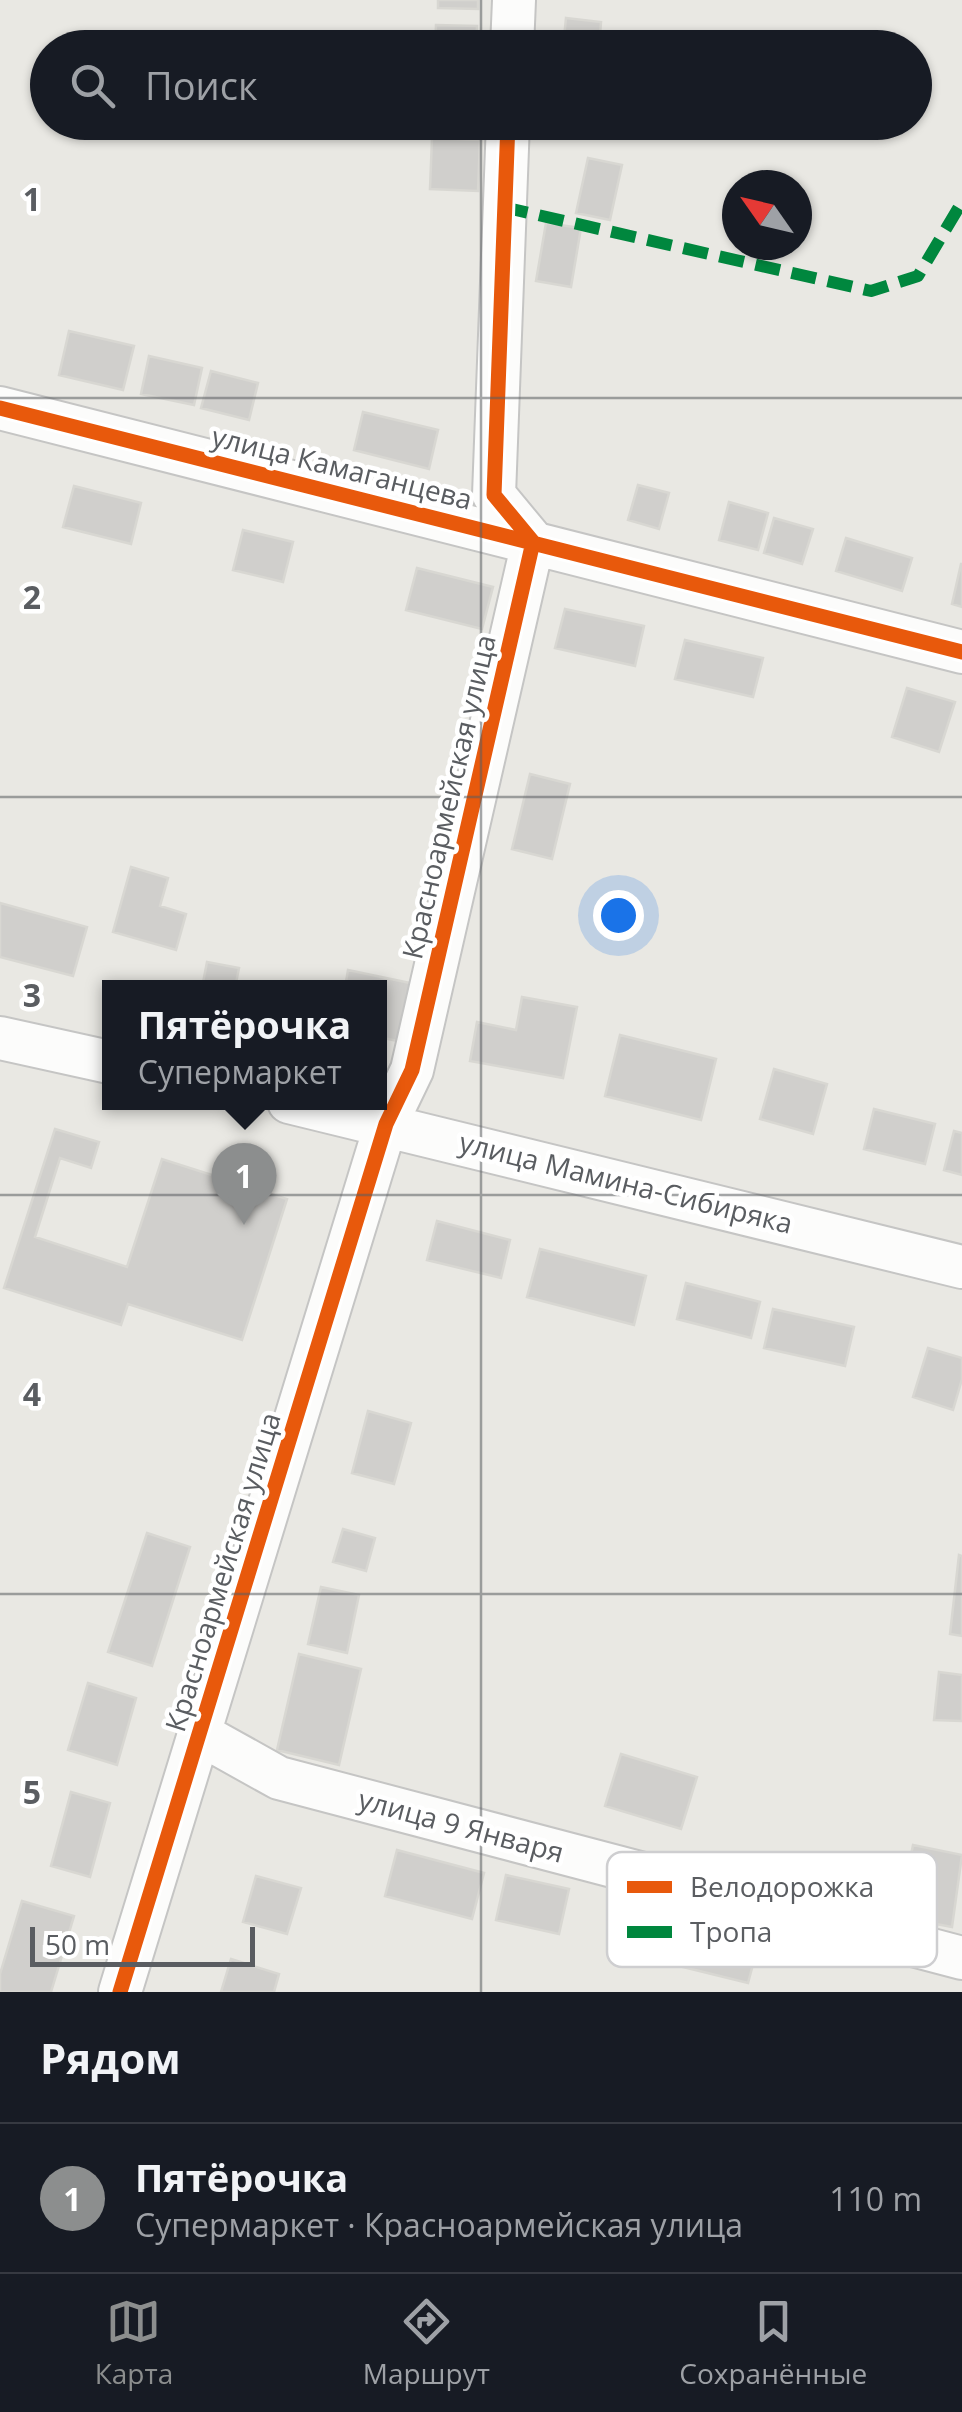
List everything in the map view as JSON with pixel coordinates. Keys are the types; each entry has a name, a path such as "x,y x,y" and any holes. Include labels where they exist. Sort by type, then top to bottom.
{"street":[{"path":"513,30 514,0"},
{"path":"507,140 494,495 533,542"},
{"name":"улица Камаганцева","path":"0,408 962,652"},
{"name":"Красноармейская улица","path":"120,1992 386,1124 412,1070 533,542"},
{"path":"0,1038 102,1060"},
{"name":"улица Мамина-Сибиряка","path":"324,1110 962,1267"},
{"name":"улица 9 Января","path":"200,1734 279,1778 607,1864"},
{"name":"улица 9 Января","path":"937,1951 962,1958"}],"building":[{"path":"438,0 478,0 478,9 438,8"},
{"path":"566,18 601,22 600,30 565,30"},
{"path":"436,25 477,26 477,30 436,30"},
{"path":"432,140 480,140 478,191 430,189"},
{"path":"588,158 622,165 610,220 576,213"},
{"path":"546,223 581,228 571,287 536,281"},
{"path":"69,331 134,346 123,390 59,375"},
{"path":"149,356 202,368 194,405 141,394"},
{"path":"211,371 258,383 249,420 201,408"},
{"path":"363,412 438,430 429,469 354,450"},
{"path":"638,485 669,493 659,529 628,520"},
{"path":"74,486 141,503 131,544 63,527"},
{"path":"729,502 768,513 758,550 719,540"},
{"path":"774,518 813,529 802,564 764,553"},
{"path":"243,530 293,542 283,582 233,570"},
{"path":"846,538 912,558 902,591 836,571"},
{"path":"962,564 962,607 952,604"},
{"path":"417,568 493,587 482,629 406,610"},
{"path":"565,609 644,626 635,666 555,648"},
{"path":"685,640 763,658 753,697 675,679"},
{"path":"907,688 955,702 939,752 892,737"},
{"path":"530,774 570,784 552,859 512,849"},
{"path":"131,867 168,878 160,906 186,914 176,950 113,932"},
{"path":"0,903 87,927 73,976 0,957"},
{"path":"207,962 239,968 237,980 204,980"},
{"path":"348,970 410,983 397,1041 387,1039 387,980 346,980"},
{"path":"522,997 577,1007 563,1078 470,1061 477,1022 516,1030"},
{"path":"620,1035 716,1059 701,1120 605,1096"},
{"path":"774,1069 827,1084 813,1134 760,1119"},
{"path":"874,1109 935,1124 925,1164 864,1149"},
{"path":"55,1129 99,1142 91,1168 60,1158 35,1237 127,1267 162,1159 287,1199 242,1340 128,1304 121,1325 4,1288"},
{"path":"954,1131 962,1133 962,1175 944,1170"},
{"path":"437,1221 510,1240 501,1278 427,1260"},
{"path":"540,1249 646,1276 634,1325 527,1297"},
{"path":"686,1283 760,1302 751,1338 677,1319"},
{"path":"773,1309 854,1327 845,1366 764,1348"},
{"path":"928,1348 962,1358 962,1379 953,1410 913,1397"},
{"path":"368,1411 411,1423 394,1484 352,1473"},
{"path":"343,1529 375,1538 366,1571 333,1562"},
{"path":"147,1533 190,1547 152,1666 108,1652"},
{"path":"959,1555 962,1556 962,1636 950,1634"},
{"path":"321,1587 359,1595 347,1653 308,1644"},
{"path":"299,1654 361,1669 339,1765 277,1750"},
{"path":"939,1672 962,1675 962,1721 934,1720"},
{"path":"88,1683 136,1698 117,1765 68,1750"},
{"path":"621,1754 697,1777 681,1829 605,1806"},
{"path":"71,1792 110,1803 90,1877 51,1866"},
{"path":"913,1845 962,1855 952,1927 937,1924 937,1852 912,1852"},
{"path":"397,1850 484,1873 472,1919 385,1896"},
{"path":"506,1875 569,1889 559,1934 496,1920"},
{"path":"256,1876 301,1888 287,1934 243,1922"},
{"path":"22,1901 74,1916 51,1992 0,1992 0,1974"},
{"path":"231,1959 279,1974 274,1992 221,1992"},
{"path":"683,1967 752,1967 748,1983"}],"marked path":[{"path":"503,207 871,291 918,276 962,202"}],"cycle path":[{"path":"120,1992 386,1124 412,1070 533,542 494,495 507,140"},
{"path":"0,408 962,652"}],"place":[{"name":"Пятёрочка","path":"244,1225"}]}
